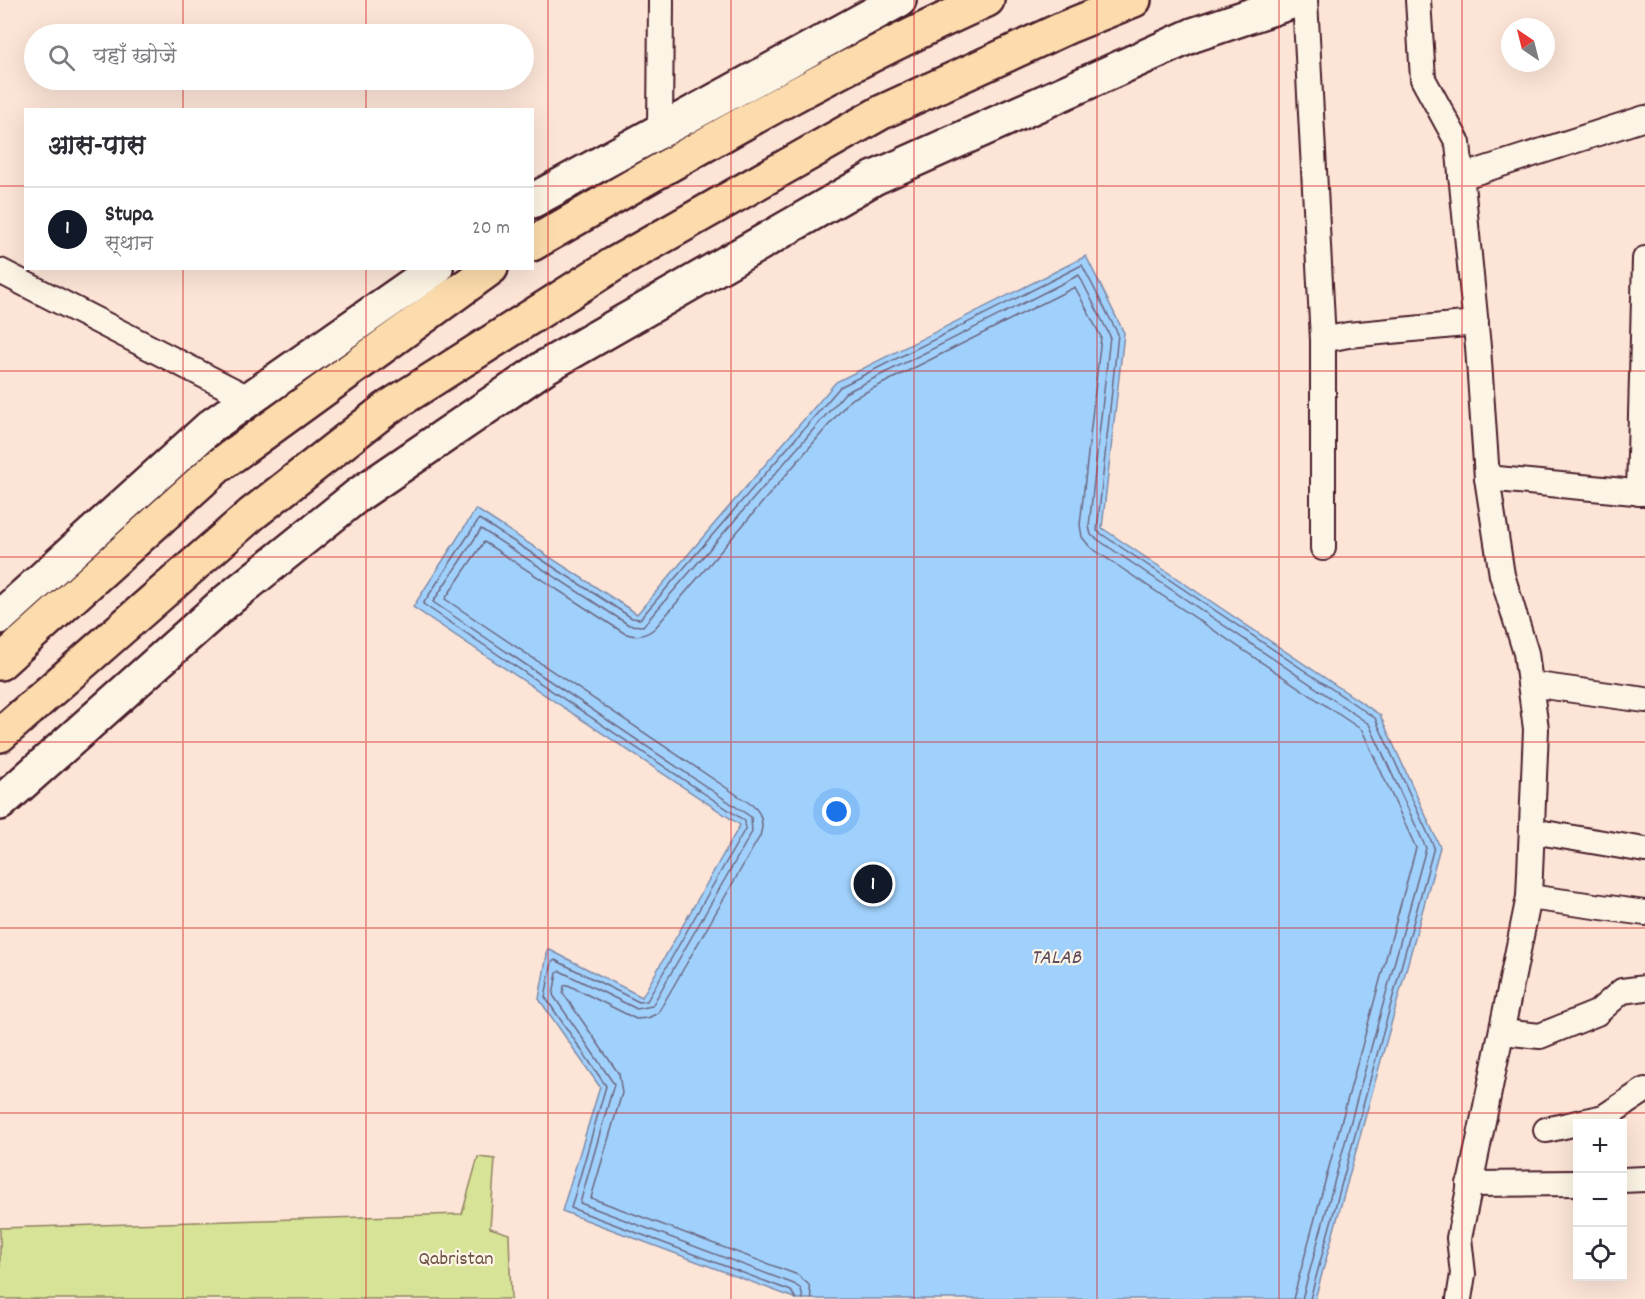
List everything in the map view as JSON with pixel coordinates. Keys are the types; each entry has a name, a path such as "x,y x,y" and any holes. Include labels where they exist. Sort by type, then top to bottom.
{"highway":[{"path":"534,243 711,140 943,20 987,0"},
{"path":"0,735 252,514 396,403 614,264 882,112 1067,27 1134,0"},
{"path":"0,663 217,467 488,270"}],"main road":[{"path":"534,200 899,0"},
{"path":"0,803 224,603 349,502 544,367 874,178 1193,35 1297,0"},
{"path":"0,617 211,426 433,270"}],"street":[{"path":"660,129 661,0"},
{"path":"1305,0 1323,340 1323,548"},
{"path":"1419,0 1423,80 1458,142 1476,323 1487,478 1502,575 1526,653 1536,729 1529,897 1459,1238 1463,1274 1459,1299"},
{"path":"1461,177 1645,118"},
{"path":"1487,478 1642,493 1645,259"},
{"path":"0,271 250,399"},
{"path":"1323,340 1348,335 1476,323"},
{"path":"1530,684 1645,700"},
{"path":"1532,831 1645,850"},
{"path":"1529,897 1645,913"},
{"path":"1502,1032 1540,1035 1598,1013 1622,991 1645,987"},
{"path":"1546,1130 1604,1117 1645,1090"},
{"path":"1627,1180 1645,1179"},
{"path":"1469,1184 1573,1183"}],"green space":[{"name":"Qabristan","path":"478,1157 495,1159 490,1228 509,1234 511,1299 0,1299 0,1228 462,1214"}],"water":[{"name":"TALAB","path":"1086,256 1124,333 1102,528 1380,715 1440,847 1315,1299 797,1299 562,1211 600,1087 539,999 548,949 642,997 740,825 413,607 476,509 637,614 836,382"}],"place":[{"name":"Stupa","path":"873,884"}]}
